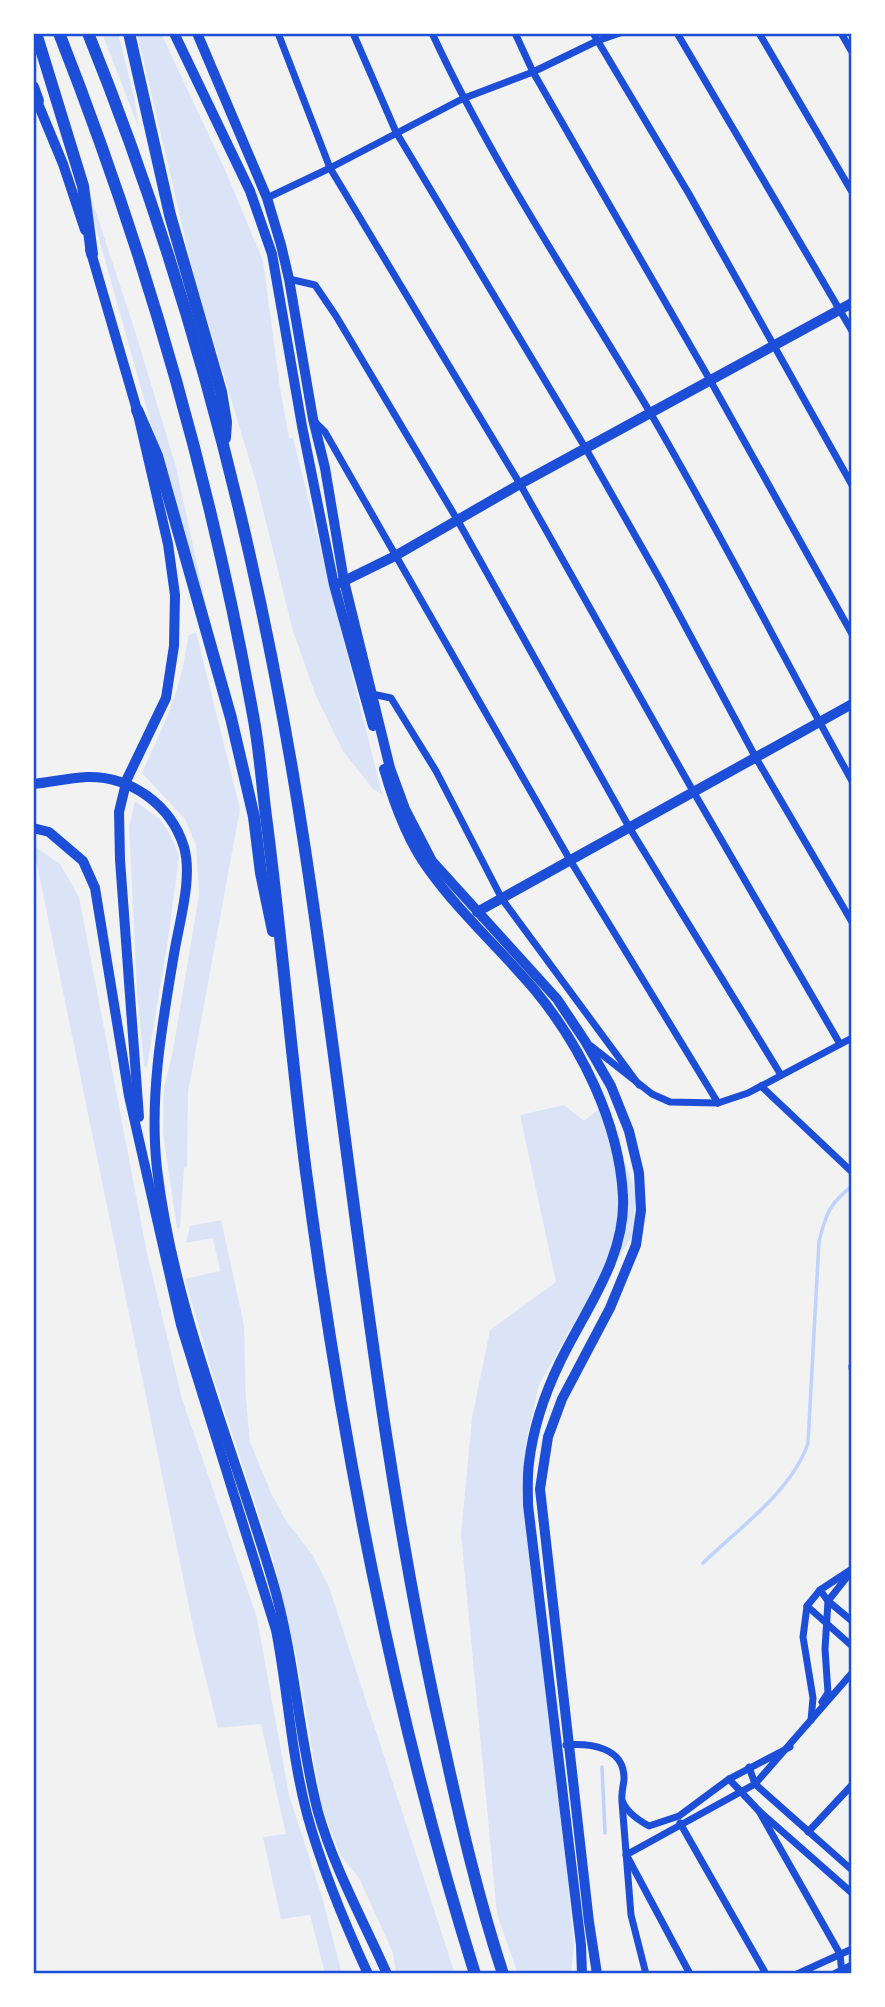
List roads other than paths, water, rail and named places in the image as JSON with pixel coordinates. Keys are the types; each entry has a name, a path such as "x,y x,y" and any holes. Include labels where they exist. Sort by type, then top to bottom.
{"highway":[{"path":"36,33 83,186 92,254"},
{"path":"60,33 140,259 208,501 254,721 306,1171 349,1457 398,1691 434,1837 474,1974"},
{"path":"88,33 158,225 225,449 245,530 288,740 304,841 370,1340 412,1596 457,1805 489,1933 503,1974"},
{"path":"129,33 170,215 221,392 226,422 225,449"},
{"path":"137,411 157,456 231,718 254,817 261,873 284,975"}],"main road":[{"path":"177,33 250,191 272,254 302,426 388,784 405,830 428,869 535,990 566,1033 597,1091 619,1155 623,1196 622,1221 612,1261 600,1291 561,1361 541,1406 529,1462 528,1505 581,1945 582,1974"},
{"path":"197,35 267,198 289,279 313,419 325,468 339,583 372,694 390,768 405,809 432,861 556,999 585,1041 611,1086 629,1131 639,1173 641,1210 636,1245 610,1308 562,1399 548,1437 540,1489 597,1974"},
{"path":"35,93 63,164 92,254 137,411 169,544 175,595 174,646 166,698 127,779 122,795 118,832 143,1164"},
{"path":"339,583 395,556 520,484 651,415 852,303"},
{"path":"477,912 852,704"},
{"path":"33,784 88,777 122,782 150,797 168,816 185,850 186,889 159,1048 154,1104 157,1168 171,1248 225,1439 272,1578 285,1626 318,1809 334,1860 387,1974"},
{"path":"33,828 49,832 83,861 95,888 143,1164 181,1325 276,1630 296,1762 307,1813 322,1860 368,1974"}],"street":[{"path":"278,33 330,168 520,484 693,791 840,1044"},
{"path":"353,33 396,132 586,449 756,758 852,922"},
{"path":"432,33 462,99 558,265 651,415 852,780"},
{"path":"515,33 533,72 852,634"},
{"path":"593,33 688,194 852,485"},
{"path":"267,198 462,99 533,72 597,41 620,33"},
{"path":"677,33 852,331"},
{"path":"759,33 852,192"},
{"path":"841,33 852,52"},
{"path":"289,279 315,285 458,521 629,827 781,1075"},
{"path":"313,419 325,432 570,860 718,1103"},
{"path":"372,694 391,698 405,718 467,827 502,899 639,1085"},
{"path":"585,1041 639,1085 670,1102 718,1103 761,1086 852,1038"},
{"path":"761,1086 852,1172"},
{"path":"810,1721 813,1698 803,1637 807,1606 820,1590 852,1570"},
{"path":"810,1721 828,1693 828,1601 852,1570"},
{"path":"820,1590 828,1601 852,1621"},
{"path":"807,1606 852,1646"},
{"path":"625,1855 755,1784 852,1673"},
{"path":"556,1747 570,1745 606,1748 617,1756 624,1774 622,1799 631,1915 646,1974"},
{"path":"622,1799 633,1816 649,1826 680,1816 748,1767 790,1747"},
{"path":"748,1767 755,1784 852,1870"},
{"path":"729,1779 759,1811 840,1954 839,1973"},
{"path":"808,1832 852,1785"},
{"path":"759,1811 852,1893"},
{"path":"680,1816 680,1826 766,1974"},
{"path":"625,1855 690,1974"},
{"path":"797,1974 852,1949"},
{"path":"839,1973 852,1965"}],"waterway":[{"path":"703,1563 777,1493 800,1461 808,1443 819,1241 829,1210 852,1186"},
{"path":"602,1767 605,1833"}]}
